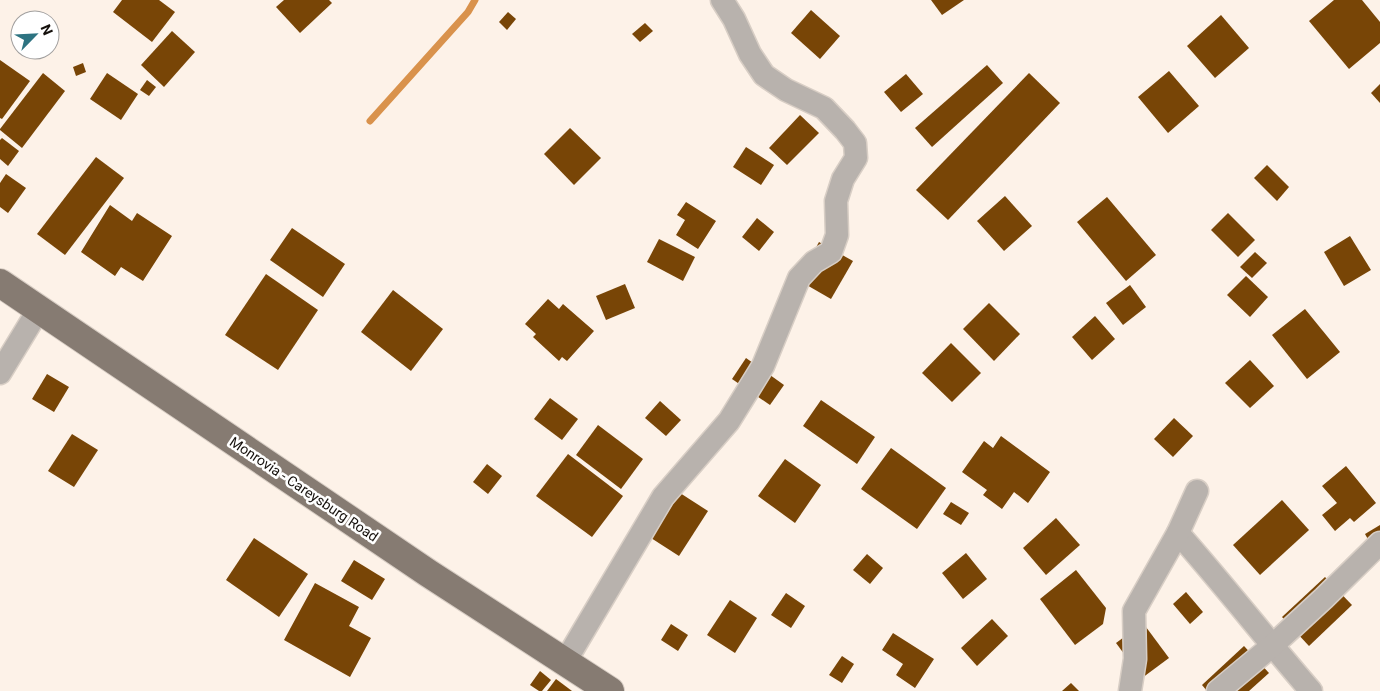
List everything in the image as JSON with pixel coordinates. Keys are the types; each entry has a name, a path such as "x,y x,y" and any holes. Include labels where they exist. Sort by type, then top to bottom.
{"main road":[{"name":"Monrovia - Careysburg Road","path":"0,283 428,573 610,691"}],"street":[{"path":"564,662 663,497 730,421 764,366 799,278 814,262 831,252 837,235 836,201 843,179 856,158 855,143 824,108 786,90 764,76 750,54 734,19 722,0"},
{"path":"0,373 39,309"},
{"path":"1130,691 1135,659 1134,611 1178,533 1197,491"},
{"path":"1178,533 1311,691"},
{"path":"1218,691 1272,646 1380,543"}],"building":[{"path":"122,0 159,0 175,12 152,42 113,12"},
{"path":"284,0 329,0 332,3 300,33 276,7"},
{"path":"931,0 964,0 942,15"},
{"path":"1334,0 1362,0 1380,22 1380,43 1349,69 1309,21"},
{"path":"811,10 840,36 820,59 791,33"},
{"path":"508,12 516,19 507,30 499,22"},
{"path":"1221,15 1249,48 1215,78 1187,46"},
{"path":"645,23 653,31 640,42 632,34"},
{"path":"172,31 195,52 164,87 141,65"},
{"path":"0,60 30,81 2,119 0,118"},
{"path":"83,63 86,72 76,76 73,67"},
{"path":"987,65 1003,83 932,147 915,128"},
{"path":"1169,71 1199,106 1168,133 1138,97"},
{"path":"43,73 65,91 22,148 0,129"},
{"path":"107,73 138,94 121,120 90,99"},
{"path":"1029,73 1060,103 948,220 916,190"},
{"path":"906,74 923,94 901,112 884,92"},
{"path":"147,80 156,87 149,96 140,90"},
{"path":"1380,84 1380,103 1371,93"},
{"path":"800,115 819,133 787,165 769,148"},
{"path":"570,128 601,158 574,185 544,154"},
{"path":"2,138 19,151 8,166 0,159 0,140"},
{"path":"746,147 774,165 761,185 733,167"},
{"path":"96,157 124,178 65,255 37,234"},
{"path":"1267,165 1289,187 1277,201 1254,178"},
{"path":"6,174 26,188 8,213 0,207 0,183"},
{"path":"1005,196 1032,226 1004,251 977,221"},
{"path":"1107,197 1156,255 1126,281 1077,222"},
{"path":"686,202 716,221 698,249 676,235 685,220 677,215"},
{"path":"110,205 132,221 137,213 172,236 143,281 121,267 115,276 81,252"},
{"path":"1228,213 1255,240 1238,257 1211,230"},
{"path":"757,218 774,232 759,251 742,237"},
{"path":"292,228 345,264 323,297 270,260"},
{"path":"1350,236 1371,270 1344,286 1324,252"},
{"path":"659,239 695,257 683,281 647,262"},
{"path":"819,242 853,261 831,299 798,280"},
{"path":"1255,252 1267,263 1252,278 1240,267"},
{"path":"266,274 318,310 278,370 225,335"},
{"path":"1246,276 1268,297 1250,317 1227,295"},
{"path":"625,284 635,308 606,320 596,296"},
{"path":"1130,285 1146,307 1123,325 1106,303"},
{"path":"393,290 443,329 411,371 361,332"},
{"path":"548,299 559,309 563,304 594,331 567,361 562,357 559,361 533,337 536,334 525,324"},
{"path":"989,303 1020,334 994,361 963,329"},
{"path":"1305,309 1340,352 1307,379 1272,335"},
{"path":"1095,316 1115,339 1092,360 1072,337"},
{"path":"951,343 981,373 952,402 922,373"},
{"path":"746,358 784,385 770,405 732,379"},
{"path":"1250,360 1274,386 1250,408 1225,383"},
{"path":"47,374 69,387 54,412 32,399"},
{"path":"550,398 578,419 562,440 534,419"},
{"path":"821,400 875,437 857,464 803,426"},
{"path":"660,401 681,420 666,436 645,418"},
{"path":"1174,418 1193,436 1173,457 1154,439"},
{"path":"598,425 643,459 621,489 576,455"},
{"path":"72,434 98,450 74,487 48,471"},
{"path":"1001,436 1050,472 1028,503 1014,492 1002,509 983,495 987,490 962,472 984,441 993,448"},
{"path":"891,448 946,488 917,529 861,489"},
{"path":"568,454 623,496 592,537 536,496"},
{"path":"785,459 821,485 795,523 758,496"},
{"path":"487,464 502,476 488,494 473,482"},
{"path":"1346,466 1376,503 1354,522 1350,518 1335,531 1322,515 1337,503 1322,486"},
{"path":"680,493 708,511 679,556 651,538"},
{"path":"1282,500 1309,530 1260,575 1233,545"},
{"path":"951,502 969,513 961,525 943,514"},
{"path":"1056,518 1080,545 1046,575 1023,548"},
{"path":"1380,525 1380,553 1377,555 1365,534"},
{"path":"254,538 308,574 279,617 226,580"},
{"path":"966,553 987,579 963,599 942,573"},
{"path":"867,554 883,568 870,584 853,570"},
{"path":"354,560 385,579 372,600 341,581"},
{"path":"1076,570 1106,608 1103,624 1075,645 1040,599"},
{"path":"1325,577 1352,605 1309,646 1282,617"},
{"path":"315,583 359,607 349,626 371,638 350,677 284,640"},
{"path":"1186,592 1203,612 1190,624 1173,604"},
{"path":"786,593 805,606 791,628 771,615"},
{"path":"730,600 757,618 735,653 707,635"},
{"path":"992,619 1008,636 977,666 961,648"},
{"path":"1143,623 1169,658 1142,678 1116,643"},
{"path":"671,624 688,635 678,651 661,640"},
{"path":"893,633 934,659 915,688 896,675 903,664 882,650"},
{"path":"1244,646 1269,673 1249,691 1207,691 1202,685"},
{"path":"842,656 854,664 842,683 829,675"},
{"path":"540,671 551,680 542,691 530,685"},
{"path":"556,679 572,691 547,691"},
{"path":"1071,683 1079,691 1062,691"}],"waterway":[{"path":"370,121 468,12 475,0"}]}
